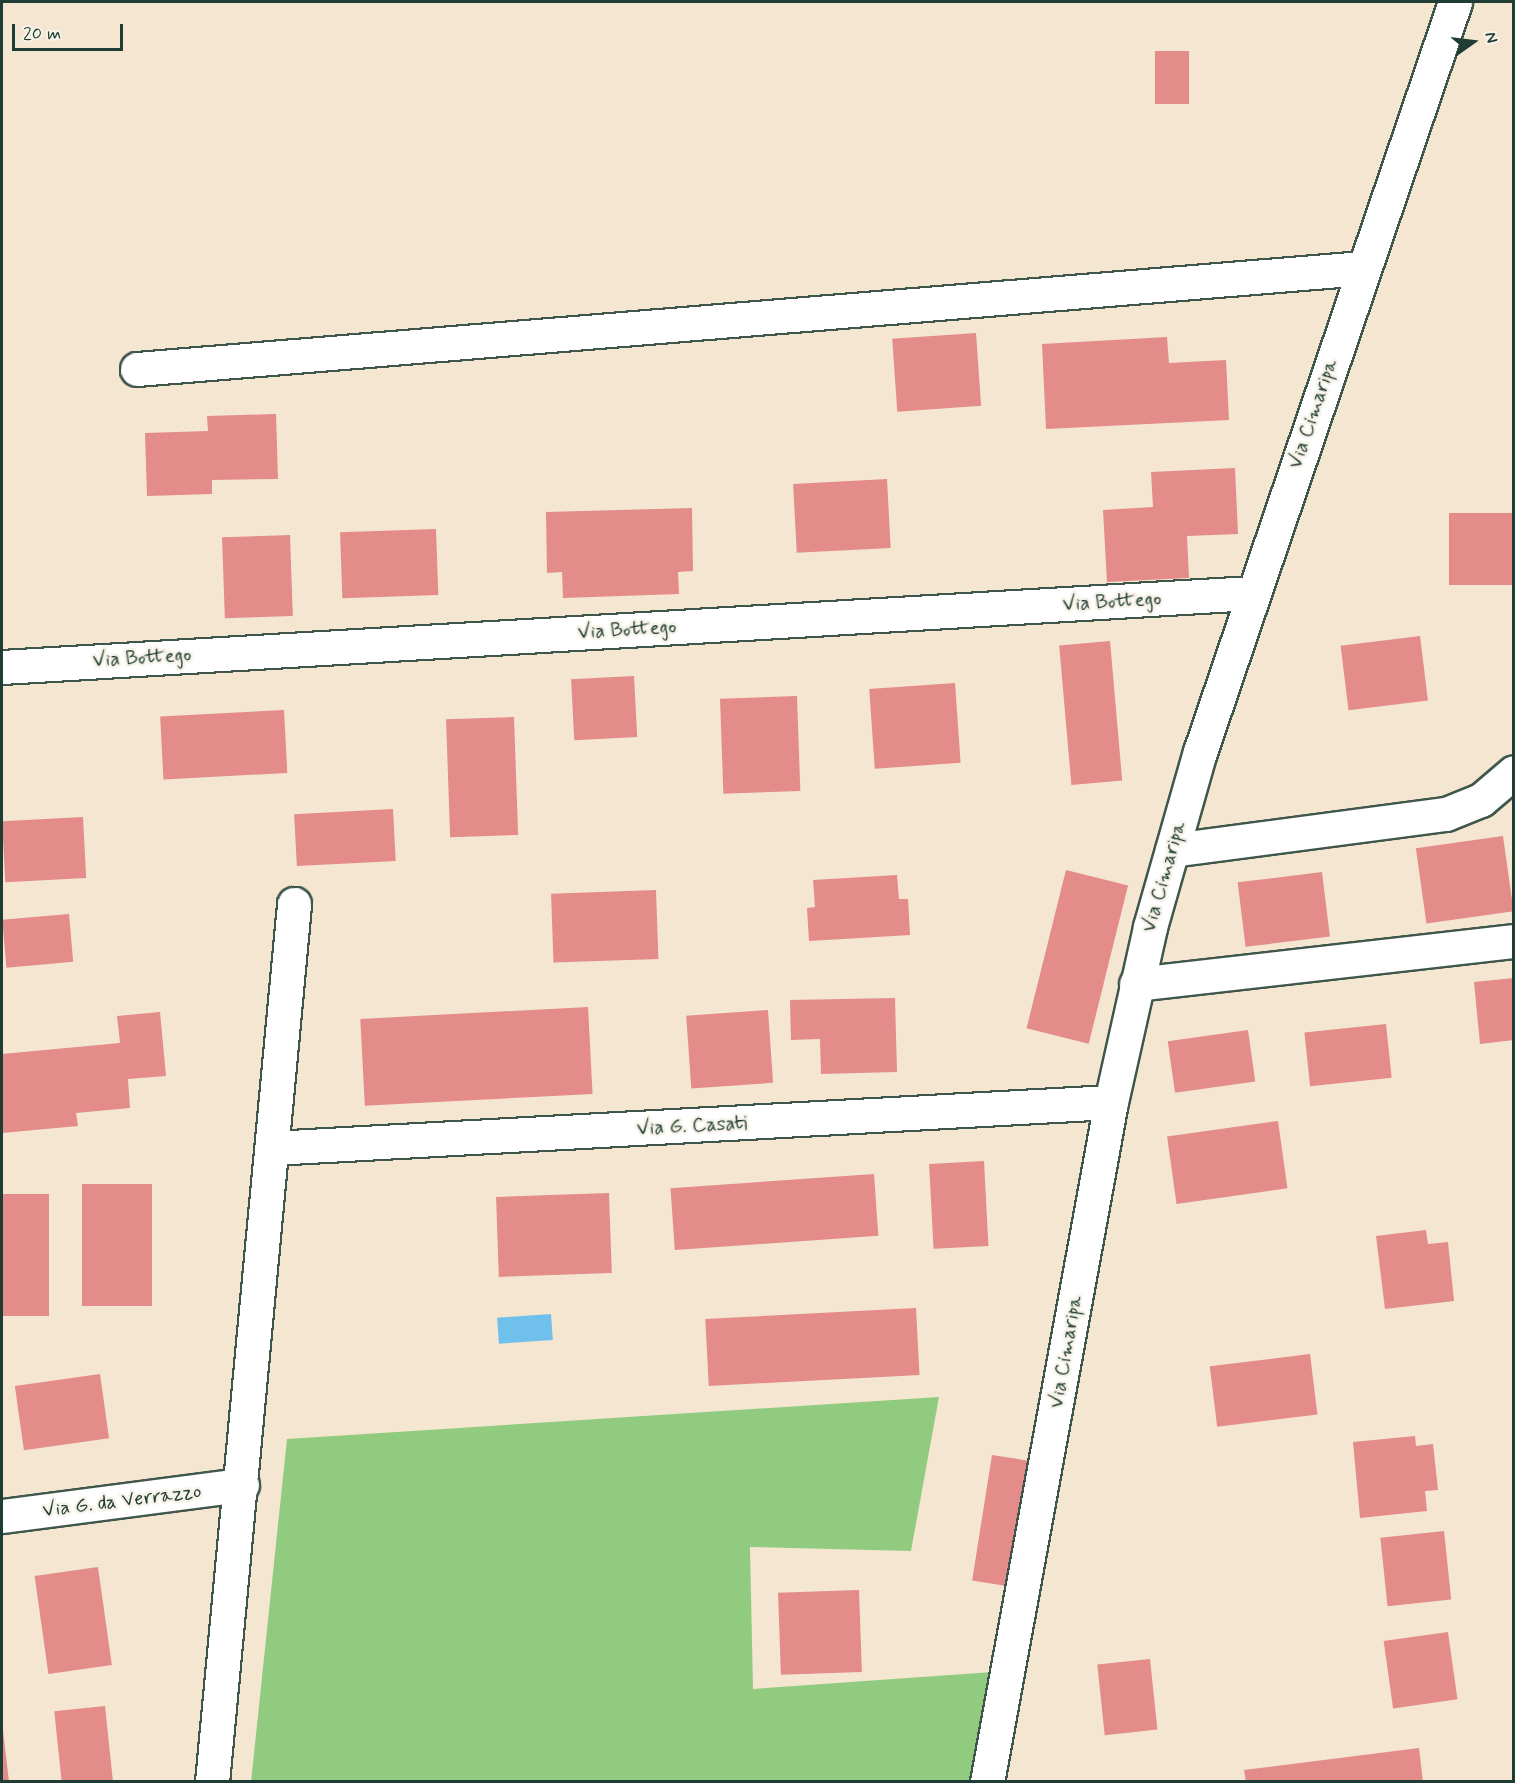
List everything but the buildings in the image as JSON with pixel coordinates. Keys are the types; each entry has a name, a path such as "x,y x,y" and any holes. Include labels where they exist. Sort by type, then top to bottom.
{"street":[{"name":"Via Cimaripa","path":"987,1782 1111,1102 1136,984 1172,850 1253,593 1362,268 1455,2"},
{"path":"137,369 1362,268"},
{"name":"Via Bottego","path":"2,667 1253,593"},
{"path":"1172,850 1446,814 1482,800 1514,772"},
{"path":"212,1782 242,1485 294,904"},
{"path":"1136,984 1514,941"},
{"name":"Via G. Casati","path":"272,1148 1111,1102"},
{"name":"Via G. da Verrazzo","path":"2,1516 242,1485"}],"green space":[{"path":"939,1397 911,1551 750,1547 753,1689 993,1672 974,1781 251,1782 287,1439"}],"water":[{"path":"551,1314 553,1340 499,1344 497,1318"}]}
